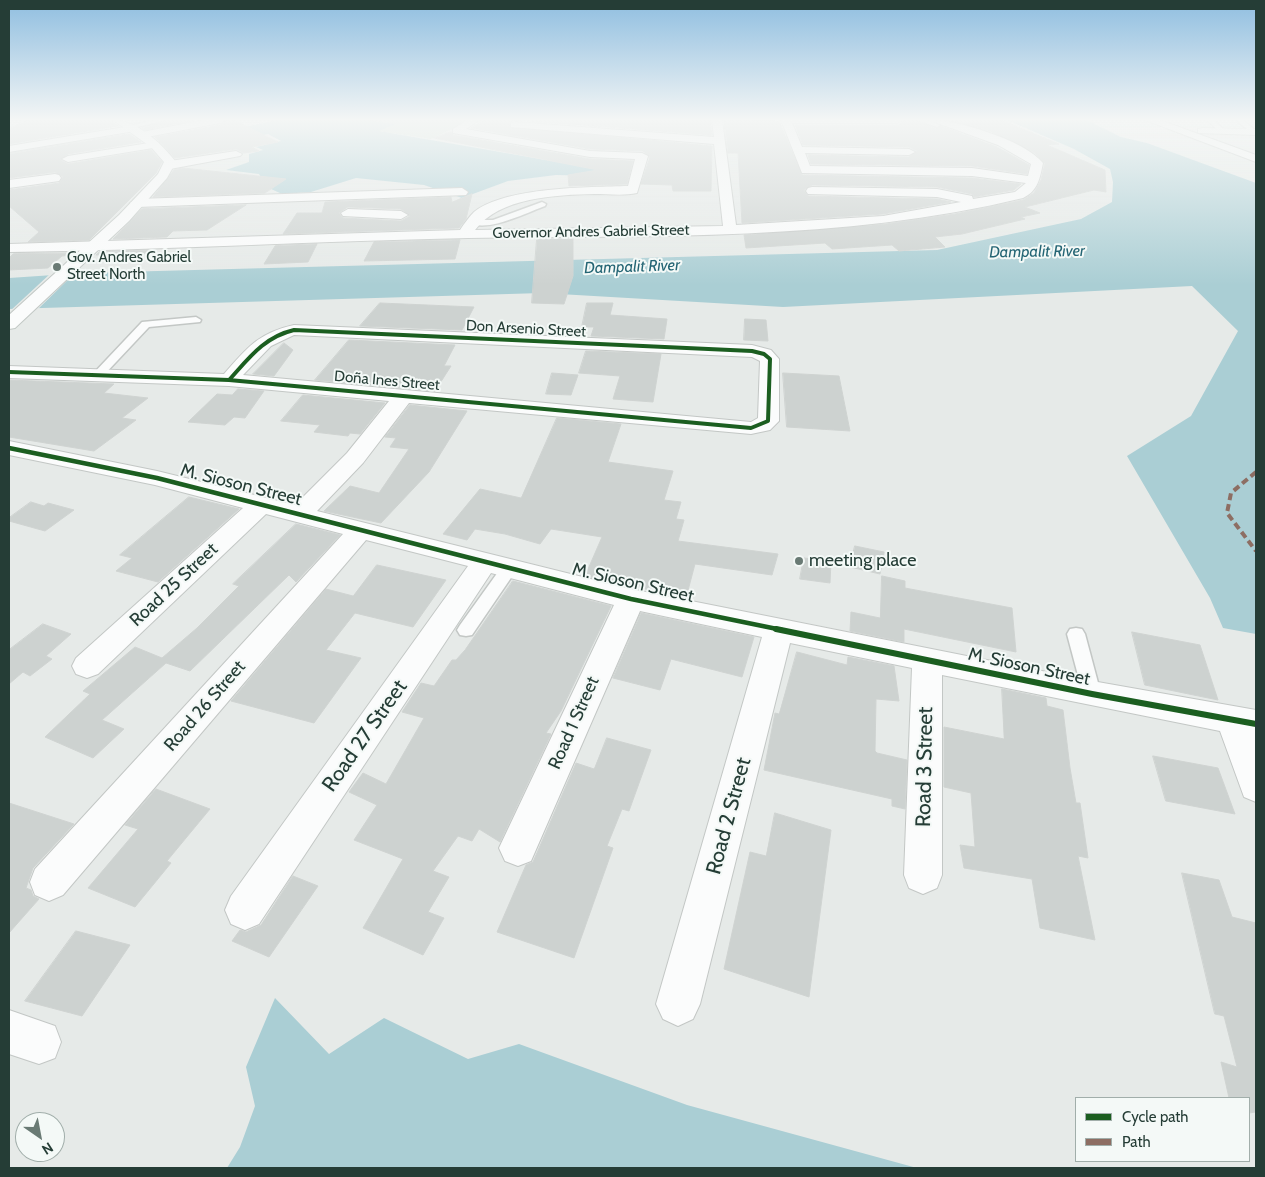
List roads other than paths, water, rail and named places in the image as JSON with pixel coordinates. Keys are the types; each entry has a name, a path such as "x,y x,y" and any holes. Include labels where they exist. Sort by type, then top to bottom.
{"street":[{"path":"10,323 95,244 137,203 162,175"},
{"path":"464,234 479,215 493,207 531,197 572,191 633,190 637,175"},
{"path":"724,175 730,230"},
{"path":"807,175 820,207 834,224"},
{"path":"995,175 1034,180 1035,175"},
{"path":"9,184 55,178"},
{"name":"Governor Andres Gabriel Street","path":"11,249 95,244 464,234 730,230 834,224 925,214 983,202 1023,193 1034,180"},
{"path":"152,187 168,187"},
{"path":"812,190 945,194 983,202"},
{"path":"137,203 462,192"},
{"path":"137,203 296,211"},
{"path":"334,212 401,215"},
{"name":"Don Arsenio Street","path":"230,380 266,339 277,333 294,330 752,351 764,354 770,359 768,421 762,426"},
{"name":"Doña Ines Street","path":"9,372 230,380 751,428 762,426"},
{"path":"300,514 354,458 404,395"},
{"name":"M. Sioson Street","path":"9,448 157,478 631,599 1092,694 1244,722"},
{"name":"Road 25 Street","path":"87,666 261,505"},
{"name":"Road 26 Street","path":"50,882 361,530"},
{"name":"Road 27 Street","path":"245,910 497,566"},
{"name":"Road 1 Street","path":"518,848 631,599"},
{"name":"Road 2 Street","path":"678,1004 779,628"},
{"name":"Road 3 Street","path":"923,875 927,660"},
{"path":"1244,722 1256,786"}],"lane":[{"path":"137,203 217,197"},
{"path":"473,222 494,222 542,204"},
{"path":"97,376 146,324 196,320"},
{"path":"466,630 497,566"},
{"path":"1076,634 1092,694"}],"water":[{"path":"259,175 595,175 556,175 508,181 462,198 424,185 356,178 311,192 282,194 271,189 249,186 262,180"},
{"name":"Dampalit River","path":"1111,175 1234,175 1256,183 1256,634 1223,628 1210,598 1127,456 1191,416 1238,331 1192,286 783,307 542,293 9,309 9,278 83,273 937,250 1081,219 1112,202"},
{"path":"275,998 329,1054 384,1018 468,1059 519,1044 687,1105 917,1168 227,1168 240,1147 255,1106 246,1067"}],"place":[{"name":"Gov. Andres Gabriel Street North","path":"57,267"},
{"name":"meeting place","path":"799,561"}]}
